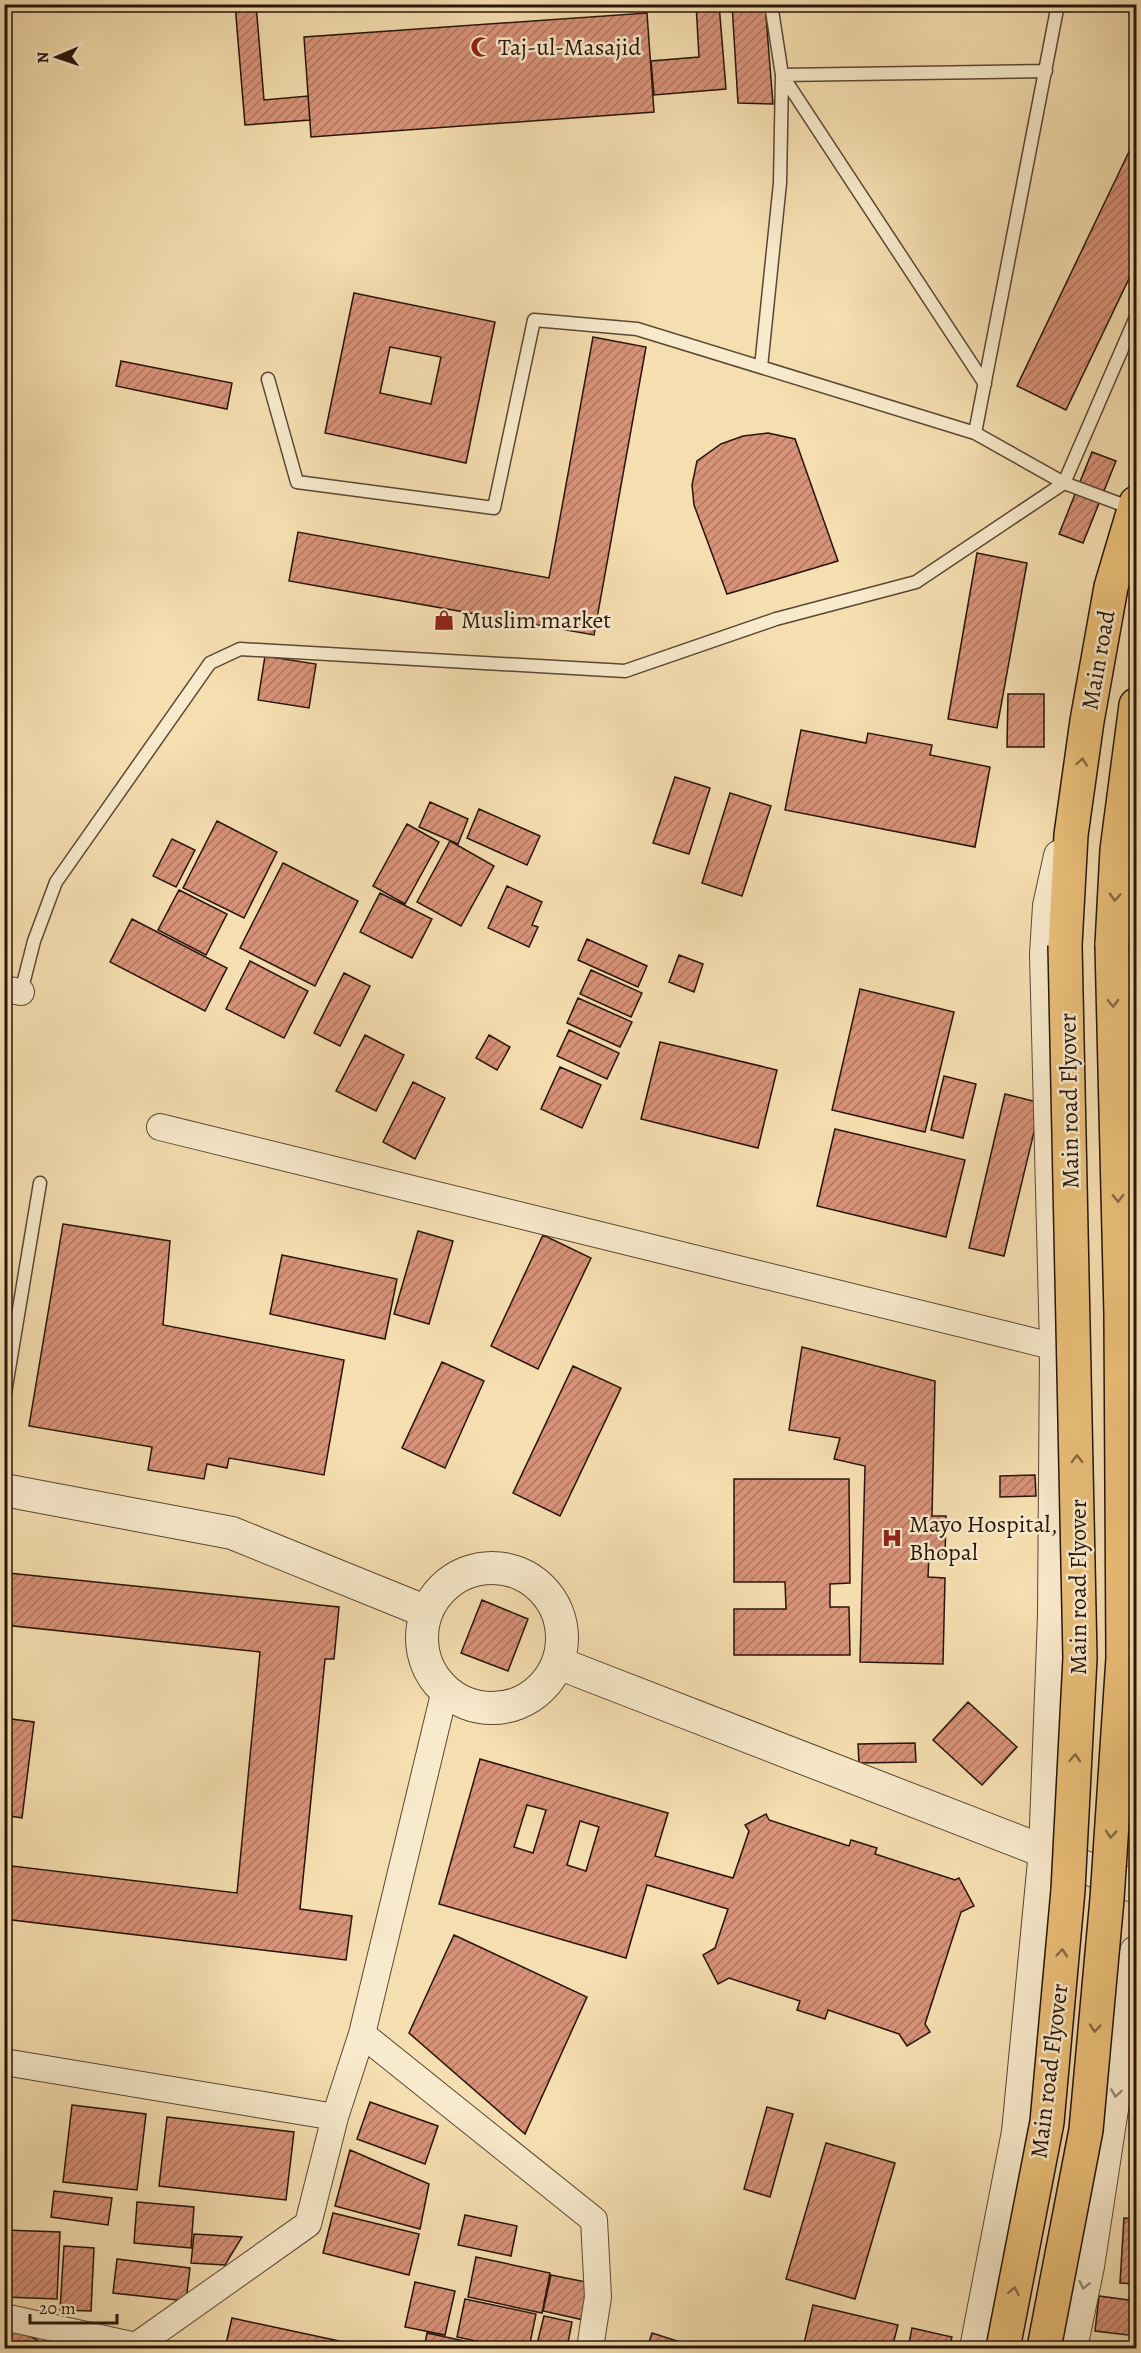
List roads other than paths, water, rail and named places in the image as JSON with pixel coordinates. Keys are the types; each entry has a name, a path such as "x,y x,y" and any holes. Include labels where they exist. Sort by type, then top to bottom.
{"main road":[{"name":"Main road","path":"1074,820 1087,721 1111,586 1135,506"},
{"name":"Main road","path":"1127,861 1137,705"},
{"name":"Main road Flyover","path":"1003,2349 1047,2122 1068,1890 1080,1658 1065,945 1074,820"},
{"name":"Main road Flyover","path":"1044,2349 1086,2130 1107,1899 1123,1658 1121,1315 1112,945 1127,861"}],"street":[{"path":"976,2349 1018,2132 1045,1851 1054,1616 1056,1347 1046,954 1049,906 1056,869 1074,820"},
{"path":"160,1127 1056,1347"},
{"path":"4,1490 232,1533 427,1612"},
{"path":"481,1568 505,1568 528,1577 546,1593 558,1614 562,1639 558,1663 546,1682 530,1697 509,1706 486,1708 464,1702 445,1690 432,1674 424,1654 422,1633 427,1612 439,1591 466,1573 481,1568"},
{"path":"558,1663 1137,1887"},
{"path":"4,2317 135,2347 308,2224 335,2117 362,2034 445,1690"},
{"path":"1071,2349 1088,2266 1137,1952"},
{"path":"362,2034 594,2220 598,2297 590,2349"},
{"path":"4,2062 335,2117"}],"lane":[{"path":"761,367 780,183 782,75 771,4"},
{"path":"975,433 1058,4"},
{"path":"782,75 1046,71"},
{"path":"782,75 985,384"},
{"path":"13,990 56,882 210,663 240,649 625,671 776,619 916,582 1064,483 1137,317"},
{"path":"268,379 297,482 494,508 534,320 636,329 975,433 1064,483 1135,506"},
{"path":"4,1399 40,1183"}],"place":[{"name":"Taj-ul-Masajid","path":"481,47"},
{"name":"Muslim market","path":"444,620"},
{"name":"Mayo Hospital, Bhopal","path":"892,1538"}]}
